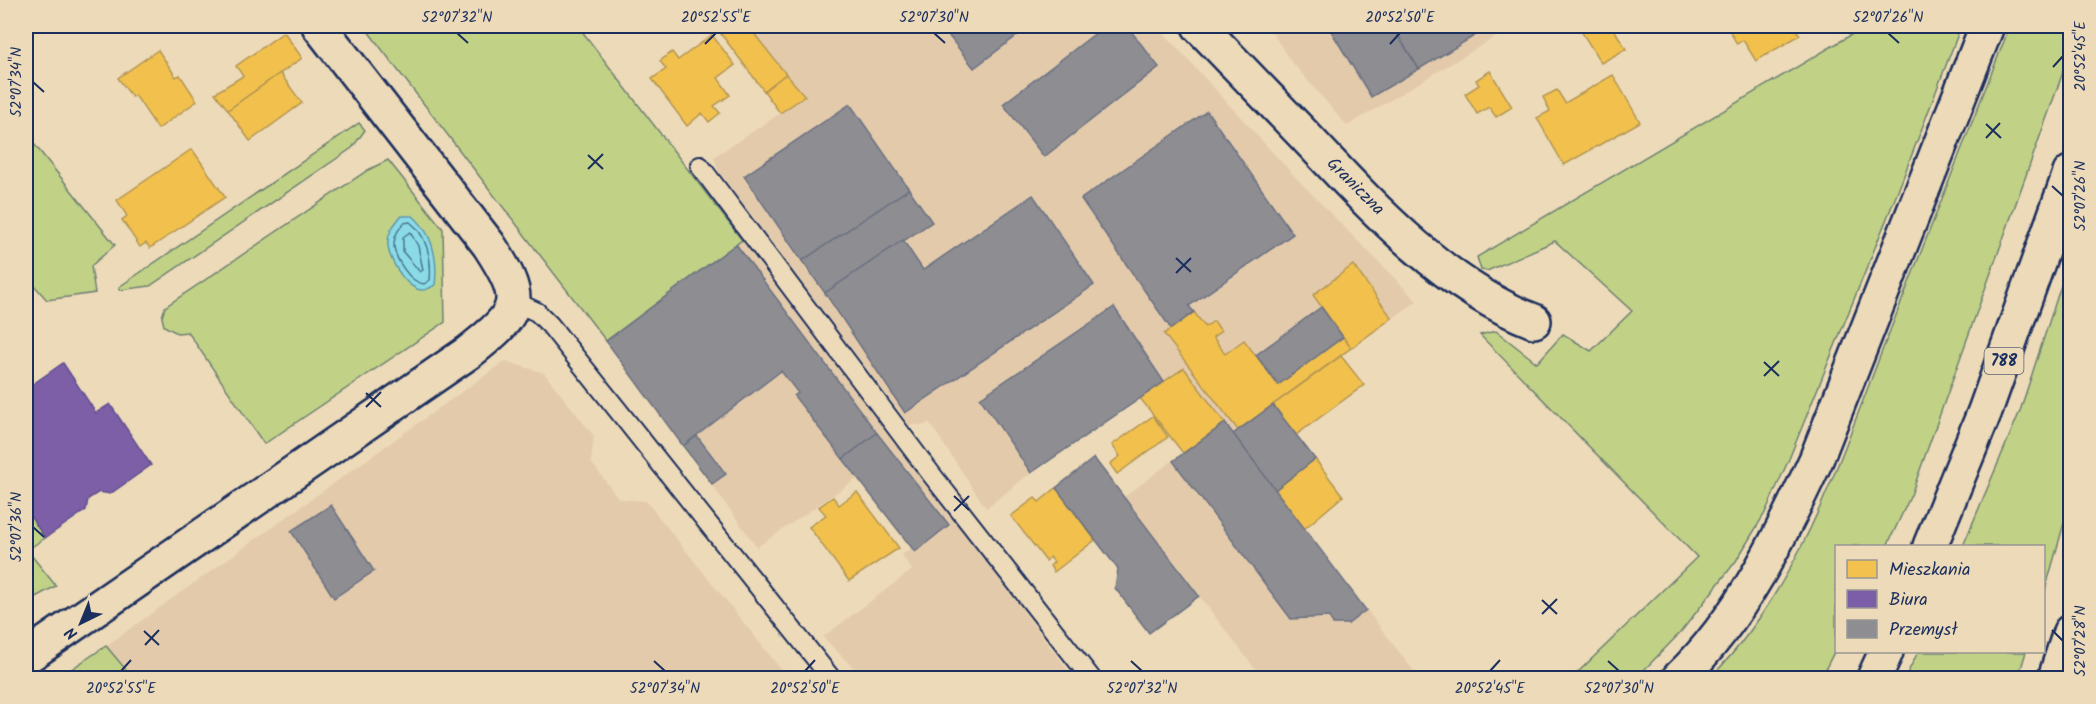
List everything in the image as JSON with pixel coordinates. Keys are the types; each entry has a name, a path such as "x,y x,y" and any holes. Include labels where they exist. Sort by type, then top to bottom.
{"street":[{"path":"26,657 469,352 495,332 510,312 513,301 511,279 489,245 319,26"},
{"name":"Graniczna","path":"1199,26 1360,195 1420,249 1504,310 1534,321"},
{"path":"1679,678 1715,636 1751,586 1784,527 1812,469 1987,26"},
{"name":"788","path":"1930,545 1985,411 2070,173"},
{"path":"2055,678 2070,632"},
{"path":"1874,678 1885,653"}],"lane":[{"path":"700,166 932,475 1090,678"},
{"path":"513,301 537,312 550,325 831,678"}],"shaded area":[{"path":"748,26 1157,26 1298,180 1417,301 1238,430 1275,490 1419,678 1262,678 1124,497 1183,453 1140,398 1031,473 986,508 929,422 925,425 909,425 719,173 714,157 805,97"},
{"path":"1268,26 1514,26 1347,126 1290,60"},
{"path":"742,240 1074,678 863,678 823,637 912,570 902,555 912,548 858,478 757,547 606,341"},
{"path":"505,361 544,373 594,436 591,462 619,499 646,501 788,678 133,678 106,646"}],"green space":[{"path":"364,26 578,26 742,240 606,341"},
{"path":"1866,26 1961,26 1898,191 1765,513 1736,561 1680,633 1646,668 1634,678 1572,678 1697,557 1480,335 1496,331 1537,363 1563,334 1591,351 1632,311 1555,241 1487,271 1481,270 1477,257"},
{"path":"2010,26 2070,26 2070,44 2062,75 1911,495 1887,545 1835,545 1835,650 1821,678 1710,678 1741,644 1791,566 1831,481"},
{"path":"359,123 365,130 352,148 150,286 120,290 119,287"},
{"path":"26,134 115,245 91,266 95,293 47,300 26,276"},
{"path":"388,160 443,229 445,322 264,444 188,332 177,333 164,326 162,317 165,307 368,170"},
{"path":"2070,258 2070,502 2045,590 2045,545 1963,545 2020,411"},
{"path":"26,510 45,538 27,550 56,586 26,602"},
{"path":"106,646 133,678 58,678"},
{"path":"1918,653 2026,653 2018,678 1905,678"}],"water":[{"path":"401,216 413,216 430,239 435,256 435,285 427,289 417,289 406,281 390,255 389,234"}],"building: Mieszkania":[{"path":"681,26 701,26 688,35"},
{"path":"715,26 748,26 786,74 764,91"},
{"path":"1578,26 1612,26 1626,49 1601,63"},
{"path":"1727,26 1794,26 1800,35 1756,61 1743,40 1737,44"},
{"path":"284,32 302,58 228,110 215,93 243,76 236,66"},
{"path":"712,35 735,65 718,78 730,95 714,106 720,113 709,122 702,113 687,126 652,79 666,69 660,61 672,52 678,60"},
{"path":"158,50 176,77 180,75 197,101 158,129 135,95 132,97 118,78"},
{"path":"1490,71 1512,107 1496,117 1489,107 1477,114 1465,94 1479,85 1476,80"},
{"path":"280,73 302,103 250,141 228,110"},
{"path":"786,74 805,96 780,113 764,91"},
{"path":"1613,75 1640,122 1564,165 1537,118 1550,111 1543,97 1557,90 1565,103"},
{"path":"192,149 225,197 150,248 146,243 140,247 122,220 127,216 117,200"},
{"path":"1353,265 1392,318 1351,348 1313,295"},
{"path":"1194,312 1205,327 1214,321 1221,331 1213,337 1225,354 1244,340 1278,385 1343,337 1351,348 1238,430 1164,334"},
{"path":"1341,356 1364,385 1296,435 1273,405"},
{"path":"1184,368 1225,423 1183,453 1140,398"},
{"path":"1153,416 1168,437 1117,474 1110,464 1120,456 1112,445"},
{"path":"1315,459 1343,496 1304,529 1275,490"},
{"path":"1056,488 1095,540 1054,572 1050,566 1054,562 1050,557 1046,561 1011,516 1035,498 1039,502"},
{"path":"857,492 899,548 849,581 809,527 826,515 819,507 833,497 839,505"}],"building: Biura":[{"path":"63,363 96,413 110,404 151,465 110,494 99,492 88,499 86,510 45,538 26,510 26,389"}],"building: Przemysł":[{"path":"941,26 1030,26 974,68"},
{"path":"1105,26 1127,26 1159,67 1044,157 1003,104"},
{"path":"1328,26 1392,26 1419,69 1371,97"},
{"path":"1392,26 1491,26 1419,69"},
{"path":"850,104 909,189 802,261 744,176"},
{"path":"1207,111 1293,234 1189,306 1194,312 1171,329 1081,199"},
{"path":"909,189 932,222 825,293 802,261"},
{"path":"1033,195 1094,285 905,413 825,293 903,240 923,270"},
{"path":"736,244 877,433 843,459 794,396 798,393 781,371 683,446 606,341"},
{"path":"1114,307 1164,382 1031,473 980,398"},
{"path":"1321,307 1343,337 1278,385 1256,355"},
{"path":"1273,405 1315,459 1275,490 1233,434"},
{"path":"1225,423 1366,610 1348,624 1333,624 1329,617 1291,619 1173,461"},
{"path":"877,433 949,525 915,552 843,459"},
{"path":"697,436 726,474 712,484 683,446"},
{"path":"1094,458 1199,596 1149,633 1115,588 1118,569 1056,488"},
{"path":"331,505 374,571 334,598 291,531"}]}
